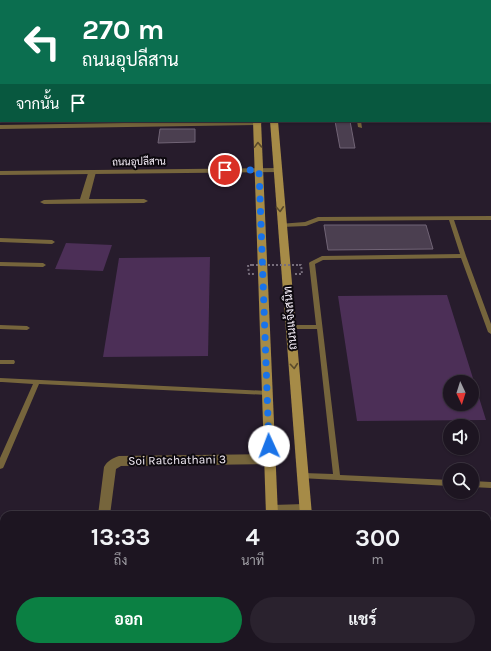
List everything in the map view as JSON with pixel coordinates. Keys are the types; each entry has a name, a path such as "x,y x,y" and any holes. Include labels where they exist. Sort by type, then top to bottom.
{"main road":[{"name":"ถนนแจ้งสนิท","path":"258,122 272,511"},
{"name":"ถนนแจ้งสนิท","path":"274,122 281,225 291,327 305,511"}],"street":[{"path":"0,127 258,122"},
{"name":"ถนนอุปลีสาน","path":"0,172 278,170"},
{"path":"84,202 92,172"},
{"path":"44,202 144,201"},
{"name":"Soi Ratchathani 3","path":"104,511 110,467 119,461 270,459"}],"lane":[{"path":"360,122 360,127"},
{"path":"451,218 463,256 488,317 491,332"},
{"path":"281,225 306,224 318,219 491,218"},
{"path":"0,240 52,242"},
{"path":"337,477 312,263 322,258 463,256"},
{"path":"0,264 43,265"},
{"path":"0,327 27,328"},
{"path":"291,327 319,327"},
{"path":"0,362 12,362"},
{"path":"2,380 268,393"},
{"path":"0,466 37,382"},
{"path":"303,476 443,483"},
{"path":"479,484 491,485"}],"path":[{"path":"249,274 248,265 301,265 302,274"}],"shaded area":[{"path":"66,243 112,245 103,271 55,269"},
{"path":"210,257 208,356 103,357 119,258"},
{"path":"447,295 472,375 443,375 443,411 479,411 479,398 486,420 443,419 443,420 357,421 338,296"}],"building":[{"path":"335,122 350,122 355,148 340,148"},
{"path":"160,129 195,129 195,142 158,143"},
{"path":"324,225 426,225 433,249 328,250"}],"route":[{"path":"225,170 259,170 269,446"}]}
